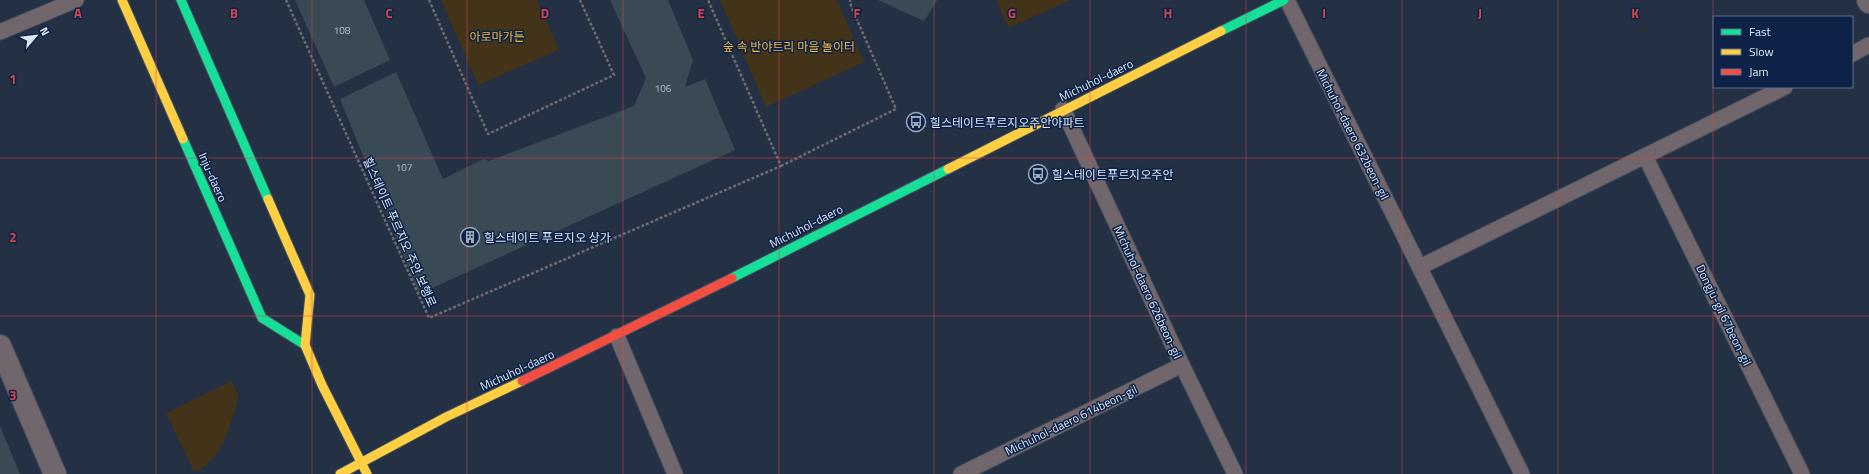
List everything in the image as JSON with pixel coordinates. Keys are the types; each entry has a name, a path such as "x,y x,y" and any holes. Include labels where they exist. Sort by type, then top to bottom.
{"main road":[{"name":"Inju-daero","path":"122,0 262,318 305,345"},
{"path":"181,0 310,295 305,345 322,385 367,474"},
{"name":"Michuhol-daero","path":"340,474 363,464 438,421 617,336 1063,109 1286,0"}],"street":[{"path":"0,346 55,474"}],"lane":[{"path":"0,32 76,0"},
{"name":"Michuhol-daero 632beon-gil","path":"1286,0 1522,474"},
{"path":"1853,53 1869,45"},
{"path":"1420,267 1783,88"},
{"name":"Michuhol-daero 626beon-gil","path":"1063,109 1182,366 1235,474"},
{"name":"Dongju-gil 67beon-gil","path":"1645,156 1802,474"},
{"path":"617,336 675,474"},
{"name":"Michuhol-daero 614beon-gil","path":"960,474 980,470 1182,366"}],"path":[{"name":"힐스테이트 푸르지오 주안 보행로","path":"286,0 429,318 781,166 896,109 851,6 850,0"},
{"path":"429,0 488,134 614,75 580,0"},
{"path":"708,0 781,166"}],"green space":[{"name":"아로마가든","path":"441,0 537,0 559,50 478,85"},
{"name":"숲 속 반야트리 마을 놀이터","path":"720,0 837,0 864,62 766,107"},
{"path":"996,0 1071,0 1008,28"},
{"path":"231,381 239,396 229,429 219,450 212,460 204,467 194,472 166,413"}],"building":[{"path":"295,0 364,0 390,60 334,87"},
{"name":"힐스테이트 푸르지오 상가","path":"610,0 668,0 693,60 685,87 705,79 735,150 419,294 340,99 396,72 443,179 483,159 489,161 634,106 646,78"},
{"path":"878,0 937,0 924,21"},
{"path":"0,426 20,474 0,474"}],"traffic: fast":[{"path":"181,0 268,199"},
{"path":"1221,31 1284,0"},
{"path":"183,139 262,318 305,345"},
{"path":"732,278 948,169"}],"traffic: slow":[{"path":"122,0 183,139"},
{"path":"948,169 1221,31"},
{"path":"268,199 310,295 305,345 322,385 367,474"},
{"path":"340,474 446,417 522,381"}],"traffic: jam":[{"path":"522,381 732,278"}],"place":[{"name":"힐스테이트푸르지오주안아파트","path":"916,122"},
{"name":"힐스테이트푸르지오주안","path":"1038,174"},
{"name":"힐스테이트 푸르지오 상가","path":"470,237"}]}
